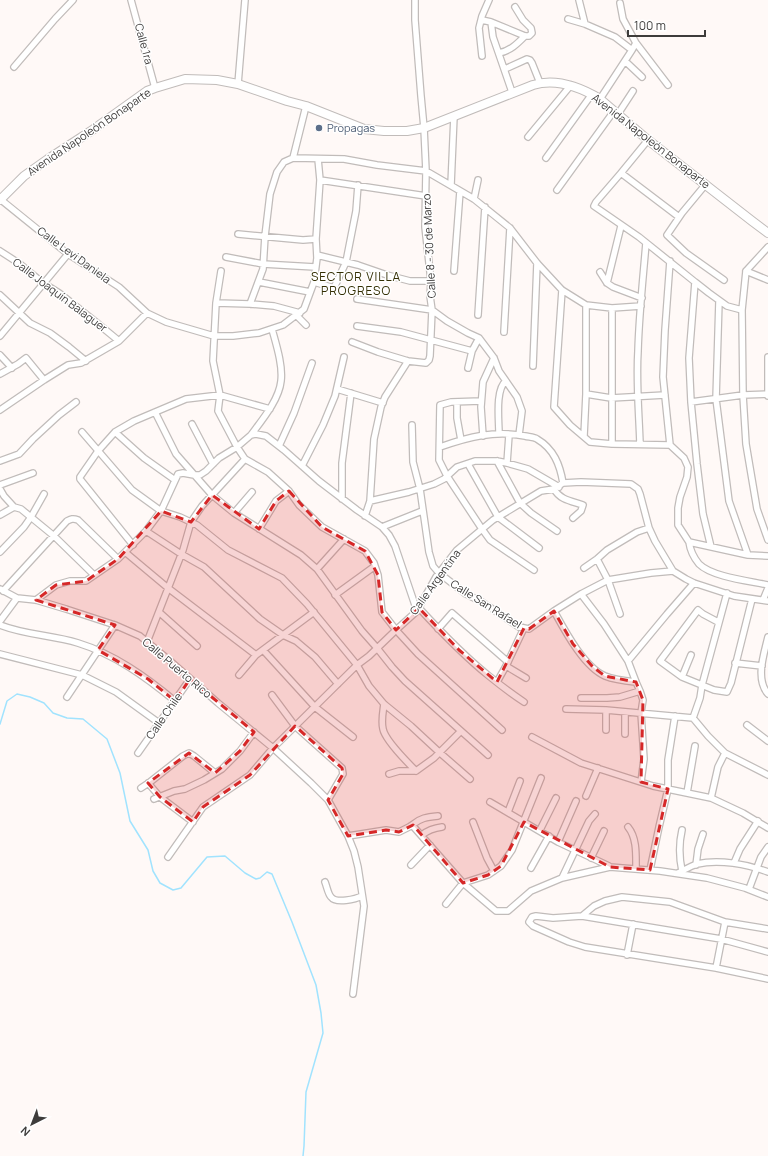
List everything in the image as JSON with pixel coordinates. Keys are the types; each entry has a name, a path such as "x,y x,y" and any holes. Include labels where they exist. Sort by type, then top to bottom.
{"main road":[{"name":"Avenida Napoleón Bonaparte","path":"0,199 24,176 36,167 91,131 147,91 185,80 217,80 238,84 306,106 364,129 384,131 407,131 424,128 512,92 540,83 551,83 571,85 600,99 648,140 768,233"}],"street":[{"path":"14,67 73,0"},
{"name":"Calle 1ra","path":"131,0 155,88"},
{"path":"238,84 245,0"},
{"name":"Calle 8 - 30 de Marzo","path":"408,361 426,363 429,360 432,310 430,296 431,281 425,227 426,171 416,27 416,0"},
{"path":"482,56 480,28 489,0"},
{"path":"579,0 585,24"},
{"path":"620,3 623,19 636,43 668,85"},
{"path":"482,20 491,22 524,36 529,36 532,32 531,28 523,20 515,7"},
{"path":"568,19 585,24 615,37 632,50"},
{"path":"491,22 493,37 512,92"},
{"path":"499,52 505,52 515,46 524,36"},
{"path":"600,99 636,43"},
{"path":"505,69 527,59 530,60 540,83"},
{"path":"625,61 642,77"},
{"path":"528,137 571,85"},
{"path":"557,190 633,91"},
{"path":"546,158 592,94"},
{"path":"293,158 306,106"},
{"path":"451,185 454,116"},
{"path":"648,140 594,206 670,261 719,301 727,306 742,310"},
{"path":"250,304 259,282 263,264 270,194 277,172 284,162 293,158 344,159 426,171 474,199 510,228 537,263 562,290 586,305 612,308 641,306"},
{"path":"298,314 304,309 314,282 317,255 316,239 320,180 318,159"},
{"path":"621,173 679,217"},
{"path":"320,180 426,196"},
{"path":"474,199 478,180"},
{"path":"706,184 679,217 667,235 686,253 724,280"},
{"path":"314,282 334,288 346,262 356,211 358,185"},
{"path":"454,271 460,191"},
{"name":"Calle Levi Daniela","path":"0,199 68,254 119,287 147,313 166,322 214,336 233,336 259,333 272,329 283,325 298,314"},
{"path":"478,315 485,208"},
{"path":"607,283 621,226"},
{"path":"504,332 510,228"},
{"path":"238,234 303,240 316,239"},
{"path":"640,444 638,351 646,243"},
{"path":"768,247 746,271 742,310 743,395 746,444 757,509 768,540"},
{"name":"Calle Joaquín Balaguer","path":"0,251 20,264 43,283 60,293 119,342"},
{"path":"0,336 68,254"},
{"path":"317,255 358,265 386,275 410,281 431,281"},
{"path":"226,257 263,264 315,267"},
{"path":"670,261 663,377 670,445"},
{"path":"533,366 537,263"},
{"path":"221,271 216,303 213,361 220,395 218,411 245,459 268,472 289,491 299,505 322,527 365,551 374,563 378,575 382,612 418,654 502,730"},
{"path":"746,271 768,280"},
{"path":"600,272 607,283 613,287 642,298"},
{"path":"259,282 310,292"},
{"path":"695,282 689,358 696,464 702,507 711,547"},
{"path":"562,290 554,407 570,425 590,442 670,445 684,458 688,467 687,477 678,508 678,525 689,542 690,550 699,564 707,570 718,575 768,586 765,600"},
{"path":"0,295 30,323 50,333 86,361"},
{"path":"358,299 432,310 458,327 479,338 494,358 499,371 517,397 522,411 519,435"},
{"path":"719,301 716,399 729,501 748,555"},
{"path":"216,303 274,306 298,314 306,325"},
{"path":"584,436 586,394 586,305"},
{"path":"612,308 612,444"},
{"path":"0,410 68,365 86,361 119,342 147,313"},
{"path":"357,326 401,332 472,351"},
{"path":"36,600 56,585 70,581 86,581 118,559 146,531 161,511 178,474 183,472 200,475 219,458 238,447 251,435 270,409 281,381 281,368 272,329"},
{"path":"468,368 472,351 479,338"},
{"path":"352,342 408,361 385,397 383,404 374,439 370,501 364,516"},
{"path":"0,355 12,368"},
{"path":"302,466 323,425 335,396 344,357"},
{"path":"692,402 743,395 768,395 768,357"},
{"path":"0,374 26,358 44,380"},
{"path":"483,436 481,401 483,382 494,358"},
{"path":"279,446 294,413 312,363"},
{"path":"499,434 498,404 502,386 506,381"},
{"path":"337,388 383,404"},
{"path":"342,499 342,463 351,393"},
{"path":"586,394 612,398 665,395"},
{"path":"133,545 80,479 98,451 115,432 134,421 186,399 220,395 270,409"},
{"path":"481,401 451,402 440,405 439,460 447,476 490,540 534,570"},
{"path":"0,461 19,454 59,415 76,402"},
{"path":"457,402 457,418 461,440"},
{"path":"155,412 176,454 212,496 234,514 301,555 317,569 362,631 392,667 405,681 488,755"},
{"path":"192,424 213,464"},
{"name":"Calle San Rafael","path":"412,425 413,462 420,489 429,552 433,566 439,573 466,594 482,602 519,627 528,630 581,594 608,580 673,571"},
{"path":"82,432 132,490 161,511 180,517 197,525 228,550 282,578 314,612 357,665 369,686 384,704 470,779"},
{"path":"115,432 144,458 175,480"},
{"path":"251,435 256,434 266,436 319,481 364,516 382,527 389,535 395,546 418,610 459,650 497,682 524,702"},
{"path":"440,447 461,440 493,434 519,435 536,438 554,455 560,467 557,495 583,506 582,511 574,518"},
{"path":"507,463 508,435"},
{"path":"147,642 181,554 191,522 202,506 245,459"},
{"path":"370,501 420,489 434,484 447,476 457,467 475,461 497,461 528,469 558,486"},
{"path":"497,461 520,503 531,513 557,531"},
{"path":"468,464 498,517 539,548"},
{"path":"0,485 32,473"},
{"name":"Calle Argentina","path":"168,857 203,807 250,775 273,748 314,707 357,665 418,610 439,573 457,550 498,517 541,491 581,482 631,484 638,489 649,528 673,571 694,583 727,592 734,596 765,600"},
{"path":"0,489 4,496 14,506 21,509 54,536 94,575"},
{"path":"259,529 276,501 289,491"},
{"path":"234,514 252,492"},
{"path":"0,552 24,527 44,494"},
{"path":"0,515 14,506"},
{"path":"382,527 422,510"},
{"path":"1,590 71,519 78,520 118,559"},
{"path":"584,568 607,550 637,532 649,528"},
{"path":"146,531 204,567 260,619 283,635 296,641 315,657 338,684"},
{"path":"317,569 344,539"},
{"path":"689,542 748,555 768,556"},
{"path":"126,552 168,588 256,655"},
{"path":"597,559 608,580 620,614"},
{"path":"335,595 375,566"},
{"path":"628,660 694,583"},
{"name":"Calle Puerto Rico","path":"1,590 17,598 36,600 115,625 140,636 273,748 311,782 328,800 348,836 354,851 364,906 353,994"},
{"path":"693,718 700,698 718,622 727,592"},
{"path":"581,594 604,624 628,660 643,700 641,714 644,759 641,782"},
{"path":"0,621 17,598"},
{"path":"718,622 698,610 660,661 682,677 714,690 727,692 731,683 752,598"},
{"path":"554,611 573,644 593,668 605,676 626,682 636,682"},
{"path":"159,612 197,646"},
{"path":"239,675 256,655 314,612"},
{"path":"438,629 452,613 507,664 526,678"},
{"path":"0,625 12,630 77,642 98,650 148,679 175,701"},
{"path":"67,697 115,625"},
{"path":"497,682 524,628"},
{"path":"768,637 761,676 765,690 768,694"},
{"path":"263,650 314,707 353,737"},
{"path":"0,654 82,675 116,692 159,723"},
{"path":"682,677 691,655"},
{"path":"736,663 762,666"},
{"name":"Calle Chile","path":"138,753 190,679"},
{"path":"581,698 620,697 640,691"},
{"path":"272,695 295,726 342,768 343,774 328,800"},
{"path":"384,704 382,721 383,731 388,739 416,771"},
{"path":"566,709 606,710 693,718 725,753 768,775"},
{"path":"606,710 606,730"},
{"path":"625,712 625,734"},
{"path":"650,870 668,789 668,760 675,716"},
{"path":"747,725 768,741"},
{"path":"389,774 416,771 434,758 461,731"},
{"path":"154,800 174,791 185,789 222,769 240,751 254,732"},
{"path":"532,737 581,762 598,768 653,786 711,798 758,821 768,828"},
{"path":"687,793 695,746"},
{"path":"141,788 182,756 189,753 215,773"},
{"path":"711,798 718,767 725,753"},
{"path":"586,796 598,768"},
{"path":"446,904 463,883 488,875 501,866 512,850 541,778"},
{"path":"508,812 520,781"},
{"path":"148,783 160,797 193,822"},
{"path":"540,830 556,798"},
{"path":"558,842 576,800"},
{"path":"490,802 540,830 558,842 610,866 680,872 749,890 768,897"},
{"path":"562,878 594,814"},
{"path":"348,836 386,830 400,832 410,827 418,820 438,816"},
{"path":"734,863 740,849 758,821"},
{"path":"473,822 487,858 494,871"},
{"path":"412,825 463,883 496,911 508,911 531,891 562,878 610,866"},
{"path":"422,835 434,828 442,827"},
{"path":"628,827 632,831 634,838 636,868"},
{"path":"591,858 604,830"},
{"path":"680,872 680,838 682,830"},
{"path":"696,865 698,848 703,834"},
{"path":"531,868 549,836"},
{"path":"411,865 430,845"},
{"path":"749,890 761,857 768,847"},
{"path":"680,872 705,863 734,863 768,872"},
{"path":"325,882 331,897 336,900 357,899 362,896"},
{"path":"582,916 594,906 605,901 622,897 670,902 725,922 768,930"},
{"path":"768,952 722,938 582,916 553,918 536,916 532,917 529,922 533,926 569,942 585,947 627,955 716,968 768,979"},
{"path":"716,968 725,922"},
{"path":"627,955 633,924"}],"highlighted area":[{"path":"289,491 322,527 365,551 378,575 382,612 396,630 419,608 459,650 497,682 524,628 529,629 554,611 573,644 593,667 605,676 636,682 643,700 641,782 668,789 650,870 610,867 524,822 501,866 488,875 463,883 413,825 399,832 386,830 348,836 328,800 343,774 342,768 295,726 250,775 203,807 193,822 160,797 148,783 189,753 215,773 240,751 254,732 190,679 175,701 148,679 98,650 115,625 36,600 56,585 86,581 118,559 161,511 191,522 212,495 259,529 276,501"}],"waterway":[{"path":"0,724 7,701 17,694 30,697 44,703 53,713 67,718 83,719 107,739 120,773 130,821 148,850 153,871 160,883 173,890 181,888 207,857 225,856 245,873 256,879 260,878 267,872 272,874 316,985 321,1013 323,1033 306,1092 303,1156"}],"place":[{"name":"Propagas","path":"319,128"}],"district":[{"name":"SECTOR VILLA PROGRESO","path":"356,284"}]}
